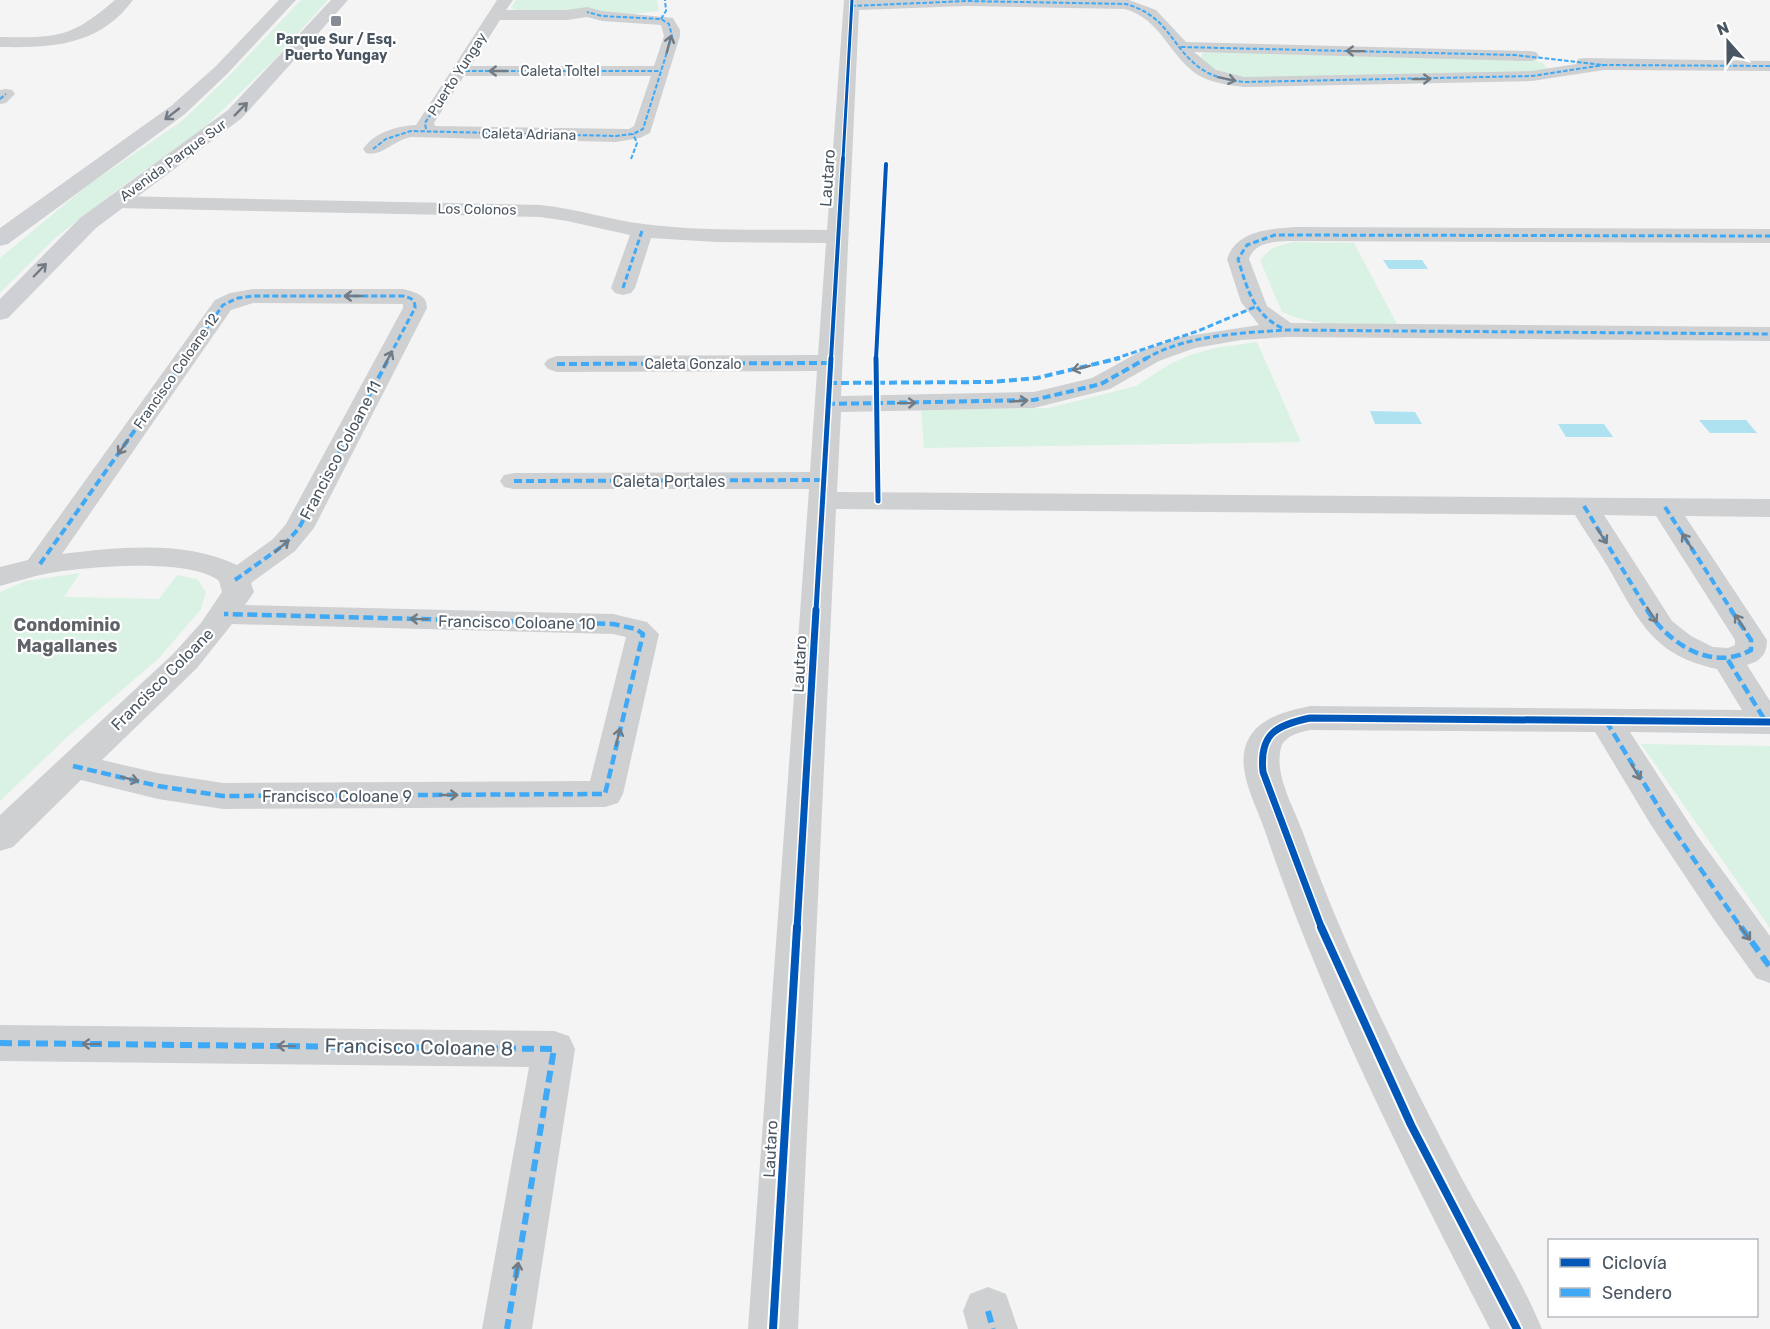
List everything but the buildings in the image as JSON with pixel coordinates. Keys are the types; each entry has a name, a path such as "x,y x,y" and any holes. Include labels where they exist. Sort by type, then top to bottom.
{"street":[{"path":"0,42 44,42 65,39 86,31 125,0"},
{"path":"0,238 176,111 223,68 288,0"},
{"name":"Avenida Parque Sur","path":"0,313 63,247 116,202 235,114 340,0"},
{"name":"Puerto Yungay","path":"373,150 378,143 392,135 426,129 425,123 505,0"},
{"path":"661,19 666,11 665,0"},
{"path":"851,3 1105,2 1135,6 1154,15 1206,72 1223,79 1244,82 1532,76 1604,65"},
{"name":"Lautaro","path":"773,1329 851,3"},
{"path":"495,15 567,15 588,12 602,16 667,21 672,30 643,129 633,134 637,143 632,159"},
{"path":"1181,47 1539,57 1604,65 1770,66"},
{"path":"1539,57 1553,65 1555,73"},
{"name":"Caleta Toltel","path":"459,71 661,71"},
{"name":"Caleta Adriana","path":"426,129 437,132 616,136 633,134"},
{"name":"Los Colonos","path":"116,202 540,211 578,215 642,231 837,237"},
{"path":"623,288 642,231"},
{"path":"1287,330 1262,318 1254,307 1238,259 1239,252 1259,238 1275,235 1770,236"},
{"name":"Francisco Coloane 12","path":"40,564 223,304 238,298 253,296 403,296 411,298"},
{"name":"Francisco Coloane 11","path":"234,580 284,545 299,528 415,308 416,303 411,298"},
{"path":"829,383 990,382 1038,378 1127,356 1198,331 1254,307"},
{"path":"829,383 1013,402 1044,398 1101,384 1150,356 1190,342 1241,333 1287,330 1770,334"},
{"name":"Caleta Gonzalo","path":"557,364 829,383"},
{"name":"Caleta Portales","path":"514,481 823,490 1770,508"},
{"path":"1584,506 1659,626 1671,638 1691,649 1728,660 1744,656 1751,650 1751,640 1665,507"},
{"path":"0,576 40,564 88,559 187,560 200,561 221,568 234,580"},
{"name":"Francisco Coloane","path":"0,837 184,661 224,614 238,592 234,580"},
{"name":"Francisco Coloane 10","path":"224,614 613,624 636,629 643,634 605,794"},
{"path":"1728,660 1768,722"},
{"path":"1517,1329 1407,1120 1349,996 1297,871 1261,760 1263,743 1271,732 1283,725 1310,718 1768,722"},
{"path":"1606,721 1652,800 1726,908 1770,967"},
{"name":"Francisco Coloane 9","path":"73,766 167,788 223,796 605,794"},
{"name":"Francisco Coloane 8","path":"0,1043 554,1049 507,1329"}],"green space":[{"path":"301,0 328,0 274,60 203,129 125,184 56,237 0,293 0,258 88,185 182,121 226,79"},
{"path":"516,0 657,0 659,11 632,14 521,11 511,8"},
{"path":"1209,51 1530,59 1543,63 1548,69 1543,72 1248,79 1219,74 1201,59 1202,53"},
{"path":"1293,242 1354,243 1397,324 1324,323 1282,312 1260,260 1272,248"},
{"path":"1257,342 1301,442 924,448 921,410 1048,408 1136,386 1168,365 1190,355 1215,348"},
{"path":"80,573 64,597 159,599 177,575 197,579 206,592 201,609 159,658 66,738 0,801 0,592 26,581"},
{"path":"1641,744 1770,746 1770,928"}],"water":[{"path":"1383,260 1422,260 1428,269 1389,269"},
{"path":"1370,411 1415,412 1422,424 1375,424"},
{"path":"1699,420 1746,420 1757,433 1710,433"},
{"path":"1558,424 1604,424 1613,437 1566,437"}],"marked path":[{"path":"661,19 666,11 665,0"},
{"path":"851,6 967,1 1126,4 1140,8 1160,21 1190,58 1204,71 1220,78 1244,82 1532,76 1604,65"},
{"path":"373,149 394,135 411,131 616,136 633,134 643,129 672,36 669,24 661,19 602,16 587,12"},
{"path":"1181,47 1515,55 1604,65 1770,66"},
{"path":"459,71 661,71"},
{"path":"426,129 425,123 447,89"},
{"path":"0,99 6,94"},
{"path":"631,159 637,143 633,134"},
{"path":"623,288 642,231"},
{"path":"1282,328 1271,323 1257,309 1238,259 1247,245 1257,239 1275,235 1770,236"},
{"path":"40,564 223,305 238,298 253,296 403,296 411,298 415,303 415,308 299,528 284,545 235,580"},
{"path":"829,383 990,382 1037,378 1127,356 1198,331 1255,307"},
{"path":"827,404 1034,400 1101,384 1150,356 1190,342 1241,333 1287,330 1770,334"},
{"path":"557,364 830,363"},
{"path":"514,481 824,480"},
{"path":"1584,506 1650,613 1670,636 1691,650 1716,658 1728,659 1751,650 1751,640 1665,507"},
{"path":"73,766 158,786 223,796 605,794 643,634 636,629 613,624 224,614"},
{"path":"1728,660 1766,722"},
{"path":"1606,721 1644,785 1685,847 1770,967"},
{"path":"0,1043 554,1049 507,1329"},
{"path":"988,1311 993,1329"}],"cycle path":[{"path":"773,1329 852,0"},
{"path":"878,501 875,382 886,164"},
{"path":"1517,1329 1411,1125 1316,917 1263,772 1263,748 1266,740 1279,728 1310,718 1770,722"}],"place":[{"name":"Parque Sur / Esq. Puerto Yungay","path":"336,21"}],"district":[{"name":"Condominio Magallanes","path":"67,635"}]}
